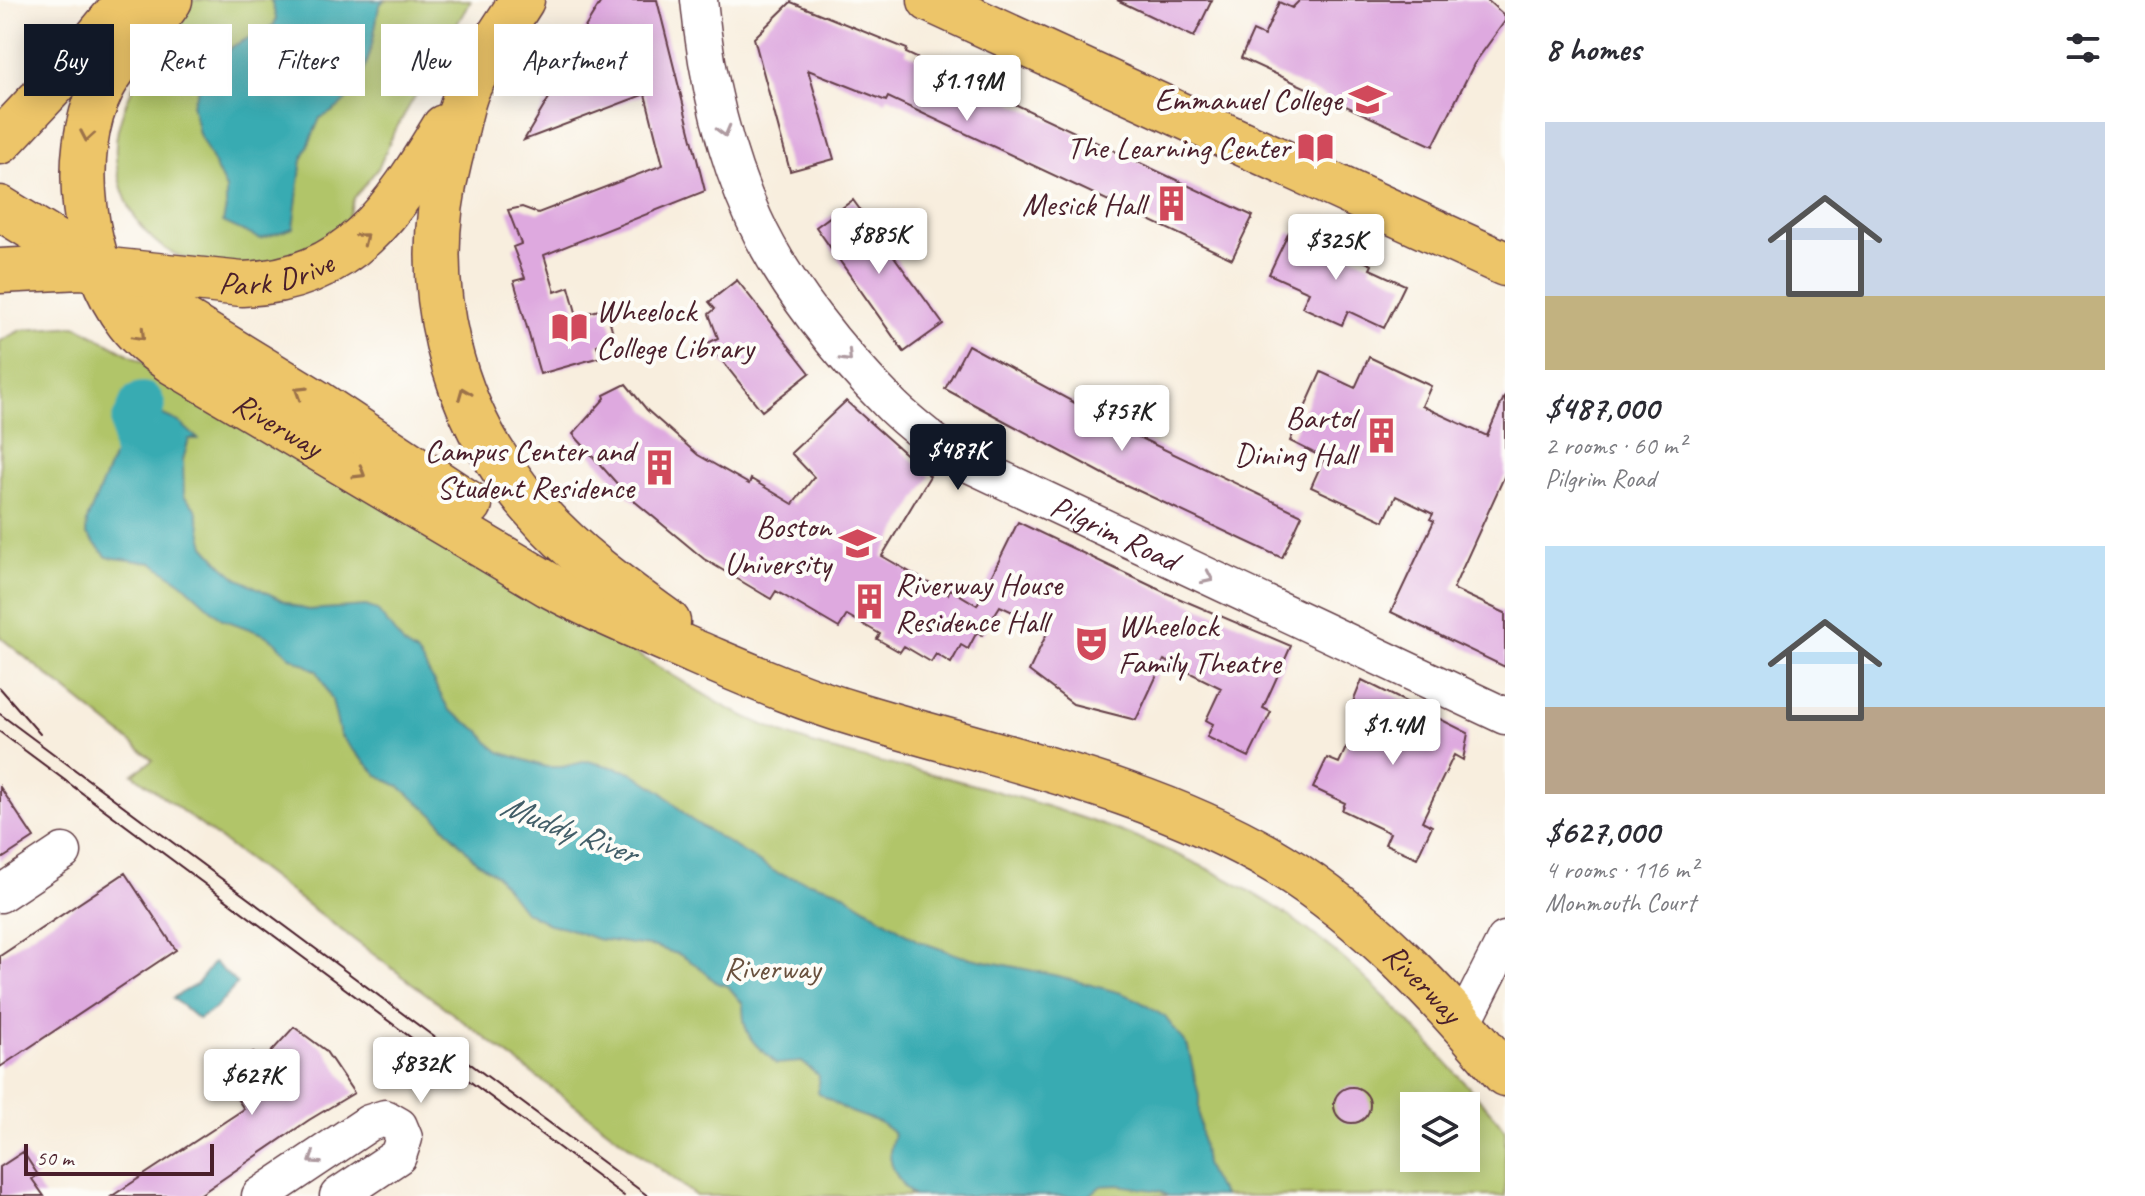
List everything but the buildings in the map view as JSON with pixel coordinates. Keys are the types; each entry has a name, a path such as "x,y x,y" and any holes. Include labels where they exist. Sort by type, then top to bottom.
{"highway":[{"path":"0,142 83,54 128,0"},
{"name":"Riverway","path":"170,0 109,76 97,98 84,158 85,201 101,269 116,304 151,346 174,363 559,590 612,616 828,706 1072,777 1153,805 1281,865 1343,908 1391,951 1505,1074"},
{"name":"Riverway","path":"478,73 522,0"},
{"path":"930,0 1505,264"},
{"name":"Park Drive","path":"0,271 58,266 250,284 299,274 326,263 358,242 384,218 464,96"},
{"name":"Riverway","path":"466,96 442,190 436,252 444,326 462,388 495,456 533,508 577,550 651,611 754,677"},
{"path":"0,208 318,403 443,487 651,611"}],"street":[{"name":"Pilgrim Road","path":"699,0 703,46 724,134 755,220 777,261 833,342 893,407 952,456 1505,716"},
{"path":"0,894 63,852"},
{"path":"1462,1025 1505,940"},
{"path":"260,1196 369,1123 385,1118 399,1126 404,1138 398,1156 338,1196"}],"green space":[{"path":"186,0 471,0 457,24 381,24 381,96 415,96 393,134 379,167 354,198 343,233 301,255 264,265 212,265 175,254 160,245 135,218 120,183 116,146 118,129 130,95 232,96 232,24 171,24"},
{"name":"Riverway","path":"77,326 205,396 729,709 792,737 837,751 948,778 1078,816 1165,849 1246,889 1284,913 1343,958 1422,1036 1473,1092 1400,1092 1400,1172 1480,1172 1480,1100 1505,1130 1505,1196 696,1196 133,774 153,760 0,637 0,341 21,330"}],"water":[{"path":"271,0 384,0 379,6 365,68 365,24 274,24 276,18"},
{"path":"248,38 248,96 349,96 335,110 320,118 302,160 293,228 260,239 223,222 226,189 199,134 192,104 196,96 232,96 233,46"},
{"path":"152,410 179,422 198,439 189,439 183,460 184,496 196,509 205,546 222,565 237,578 294,606 308,610 366,606 377,610 405,646 416,653 424,664 449,710 481,732 500,752 546,767 588,761 631,772 662,792 690,819 777,873 838,890 918,941 961,956 1054,975 1121,993 1165,1017 1188,1047 1199,1096 1205,1164 1224,1196 1168,1196 1160,1191 1118,1185 1101,1186 1089,1196 914,1196 892,1165 890,1154 894,1133 879,1122 848,1111 818,1093 819,1076 802,1062 776,1064 750,1036 744,1021 743,1004 728,986 717,983 680,955 656,947 596,939 549,924 524,911 496,875 476,861 434,815 400,787 379,776 351,748 340,735 332,700 317,671 289,656 263,634 222,619 182,583 153,563 107,557 86,534 87,520 129,419"},
{"path":"214,962 237,984 215,1009 198,1019 173,998 197,984"}],"waterway":[{"name":"Muddy River","path":"138,479 134,424 142,405"}],"tram line":[{"path":"0,688 40,734"},
{"path":"0,714 648,1196"},
{"path":"0,732 624,1196"}],"place":[{"name":"Emmanuel College","path":"1368,99"},
{"name":"The Learning Center","path":"1316,147"},
{"name":"Mesick Hall","path":"1171,204"},
{"name":"Wheelock College Library","path":"570,328"},
{"name":"Bartol Dining Hall","path":"1381,435"},
{"name":"Campus Center and Student Residence","path":"660,468"},
{"name":"Boston University","path":"857,544"},
{"name":"Riverway House Residence Hall","path":"869,602"},
{"name":"Wheelock Family Theatre","path":"1092,643"}]}
